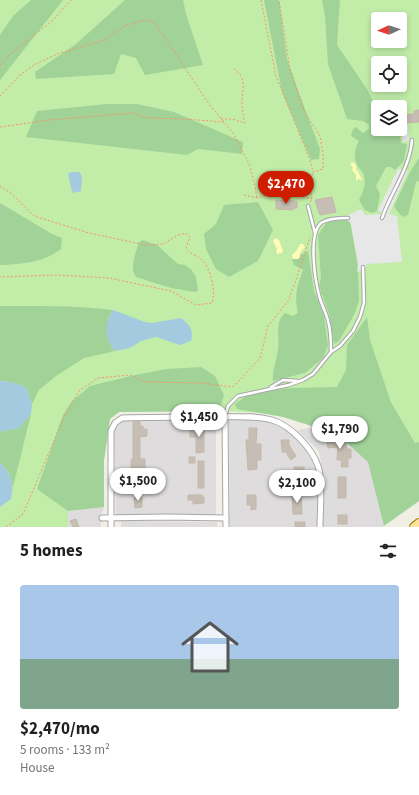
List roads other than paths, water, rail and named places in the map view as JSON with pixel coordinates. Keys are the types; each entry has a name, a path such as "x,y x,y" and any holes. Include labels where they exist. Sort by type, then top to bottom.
{"main road":[{"path":"414,527 419,523"}],"street":[{"path":"225,417 226,527"},
{"path":"111,527 111,431 115,423 122,418 256,417 273,420 290,429 298,436 316,460 320,470 320,527"},
{"path":"102,518 226,518"}],"lane":[{"path":"382,218 409,159 412,140"},
{"path":"308,206 315,234"},
{"path":"331,352 331,338 328,320 319,296 314,270 315,231 321,224 335,219 348,218"},
{"path":"225,417 228,406 238,396 289,385 303,380 313,374 331,352 340,346 353,331 360,317 364,303 363,267"},
{"path":"270,388 283,380 298,381"}],"water":[{"path":"71,172 79,172 82,176 81,191 73,193 68,174"},
{"path":"113,310 145,322 152,323 181,318 187,323 192,331 191,341 180,345 156,337 141,341 130,348 115,351 111,346 106,330 108,320"},
{"path":"0,381 11,382 26,387 32,404 31,414 19,428 2,431 0,433"},
{"path":"0,462 10,475 12,488 11,499 0,507"}]}
